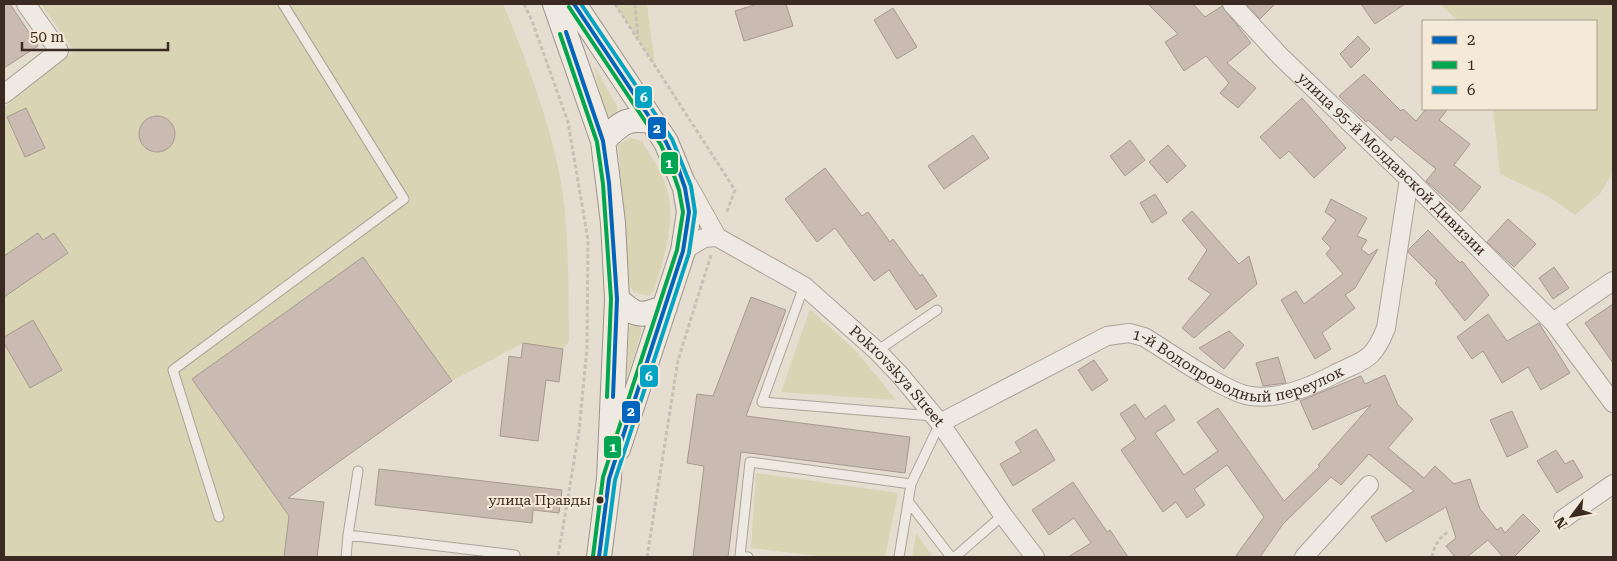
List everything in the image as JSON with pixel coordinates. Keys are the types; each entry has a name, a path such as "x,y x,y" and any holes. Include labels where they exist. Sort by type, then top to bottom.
{"main road":[{"path":"555,4 603,141 613,223 617,299 609,479 599,557"},
{"path":"574,4 652,121 677,165 686,188 689,212 682,251 609,479"},
{"path":"603,141 622,123 637,119 652,121"},
{"path":"617,299 631,313 646,315 665,307"}],"street":[{"path":"4,94 59,50 26,4"},
{"name":"улица 95-й Молдавской Дивизии","path":"1232,4 1282,57 1409,179 1553,322 1613,403"},
{"path":"677,165 717,237 704,238 682,251"},
{"name":"1-й Водопроводный переулок","path":"937,420 1107,336 1129,333 1144,337 1231,390 1250,396 1278,395 1313,385 1370,357 1378,349 1386,328 1409,179"},
{"name":"Pokrovskya Street","path":"717,237 804,286 877,351 937,420 1003,515 1035,557"},
{"path":"1553,322 1613,281"},
{"path":"1563,519 1613,484"},
{"path":"1304,557 1369,485"}],"lane":[{"path":"219,517 173,370 404,199 283,4"},
{"path":"804,286 762,402 937,420 911,484 899,557"},
{"path":"877,351 936,310"},
{"path":"748,557 740,556 750,462 911,484"},
{"path":"346,557 358,471"},
{"path":"908,501 953,557 1003,515"},
{"path":"348,535 515,555"}],"path":[{"path":"524,4 532,21 568,122 588,240 586,358 579,430 558,557"},
{"path":"615,4 735,190 717,237 678,360 647,557"},
{"path":"635,4 638,38"},
{"path":"1432,557 1434,548 1441,536 1448,532"}],"shaded area":[{"path":"41,4 503,4 540,102 557,162 566,228 569,341 563,349 523,343 452,381 363,257 192,379 280,504 291,498 284,557 4,557 4,108 74,51"},
{"path":"615,4 647,4 655,66"},
{"path":"1440,4 1613,4 1613,172 1600,194 1575,215 1549,197 1500,174 1493,110 1597,110 1597,20 1457,20"},
{"path":"594,66 618,108 614,116 608,116 604,111"},
{"path":"630,138 642,141 657,166 664,181 670,208 666,250 654,291 648,296 634,292 630,287 618,145"},
{"path":"810,309 857,352 896,400 781,392"},
{"path":"637,323 642,330 627,379 629,327"},
{"path":"756,473 898,493 885,557 826,557 751,548"},
{"path":"916,533 933,557 912,557"}],"building":[{"path":"4,4 10,4 38,46 4,68"},
{"path":"757,4 786,4 793,26 744,41 735,11"},
{"path":"1148,4 1193,4 1205,17 1222,6 1251,43 1227,63 1256,88 1238,108 1220,93 1229,83 1206,56 1184,71 1165,42 1178,34"},
{"path":"1246,4 1275,4 1260,19"},
{"path":"1361,4 1405,4 1375,24"},
{"path":"893,8 917,47 897,59 874,20"},
{"path":"1358,36 1370,49 1351,68 1340,54"},
{"path":"1364,74 1401,111 1403,109 1416,121 1425,110 1447,110 1439,120 1470,144 1454,165 1481,187 1461,212 1426,181 1436,169 1395,136 1391,141 1368,120 1366,122 1339,96"},
{"path":"1302,98 1346,148 1314,178 1289,151 1280,159 1260,137"},
{"path":"26,108 45,148 25,157 7,117"},
{"path":"157,116 170,121 175,134 170,147 157,152 144,147 139,134 144,121"},
{"path":"973,135 989,158 944,189 928,166"},
{"path":"1130,140 1145,160 1125,176 1110,156"},
{"path":"1168,145 1186,166 1167,183 1149,162"},
{"path":"825,168 862,216 868,212 890,242 893,239 920,276 922,274 937,296 916,310 889,270 874,281 835,228 817,242 785,199"},
{"path":"1155,194 1167,213 1152,223 1140,203"},
{"path":"1331,199 1367,218 1357,236 1367,240 1361,249 1369,255 1378,249 1355,288 1345,295 1355,308 1322,333 1331,349 1315,359 1281,300 1296,291 1304,304 1343,274 1326,254 1331,248 1322,239 1336,220 1325,212"},
{"path":"1192,211 1239,264 1249,256 1257,284 1194,338 1182,328 1211,294 1188,279 1207,250 1182,220"},
{"path":"1508,219 1536,244 1514,267 1487,242"},
{"path":"1428,230 1460,263 1462,261 1489,295 1465,321 1435,283 1437,281 1408,252"},
{"path":"38,233 43,240 54,233 68,253 4,297 4,256"},
{"path":"363,257 452,381 288,498 324,502 317,557 284,557 289,516 192,379"},
{"path":"1554,267 1569,288 1553,299 1539,278"},
{"path":"751,297 786,310 746,416 910,437 905,473 741,452 728,557 693,557 704,466 687,463 697,394 713,396"},
{"path":"1613,304 1613,363 1585,323"},
{"path":"1488,314 1507,341 1539,323 1570,373 1541,390 1528,367 1502,383 1483,351 1472,359 1457,337"},
{"path":"33,320 62,370 30,388 4,343 4,337"},
{"path":"1229,331 1244,345 1224,369 1199,348"},
{"path":"523,343 563,349 559,382 546,380 538,441 500,436 509,356 521,358"},
{"path":"1278,357 1286,383 1263,386 1256,363"},
{"path":"1094,360 1108,380 1092,391 1078,370"},
{"path":"1385,375 1398,405 1413,419 1388,448 1424,478 1435,466 1454,484 1470,479 1480,509 1497,530 1501,527 1505,533 1523,514 1540,531 1514,557 1503,557 1488,540 1467,557 1455,557 1446,546 1456,538 1446,507 1386,542 1371,517 1414,491 1369,454 1341,485 1331,477 1283,524 1260,557 1235,557 1264,517 1227,465 1194,489 1205,505 1187,518 1176,502 1163,512 1121,450 1136,439 1120,414 1135,404 1145,419 1165,405 1175,420 1155,433 1184,475 1218,451 1197,422 1218,408 1284,501 1320,466 1318,465 1371,405 1313,430 1300,401 1361,376 1365,384"},
{"path":"1512,411 1528,447 1507,457 1490,420"},
{"path":"1036,429 1055,460 1013,486 1000,464 1021,452 1015,442"},
{"path":"1556,450 1565,464 1573,460 1583,477 1557,493 1537,461"},
{"path":"379,469 562,490 559,513 533,510 532,523 375,505"},
{"path":"1073,482 1107,532 1110,530 1128,557 1068,557 1091,543 1074,518 1049,535 1032,510"}],"transit line":[{"name":"2","path":"574,4 666,142 685,188 689,212 683,251 609,479 599,557"},
{"name":"6","path":"581,4 672,139 691,186 695,212 689,253 615,480 605,557"},
{"name":"1","path":"569,7 661,145 679,190 683,212 677,250 603,477 593,556"},
{"name":"2","path":"566,32 603,141 609,183 617,299 613,397"},
{"name":"1","path":"560,34 597,142 603,184 611,299 607,397"}],"place":[{"name":"улица Правды","path":"600,500"}]}
